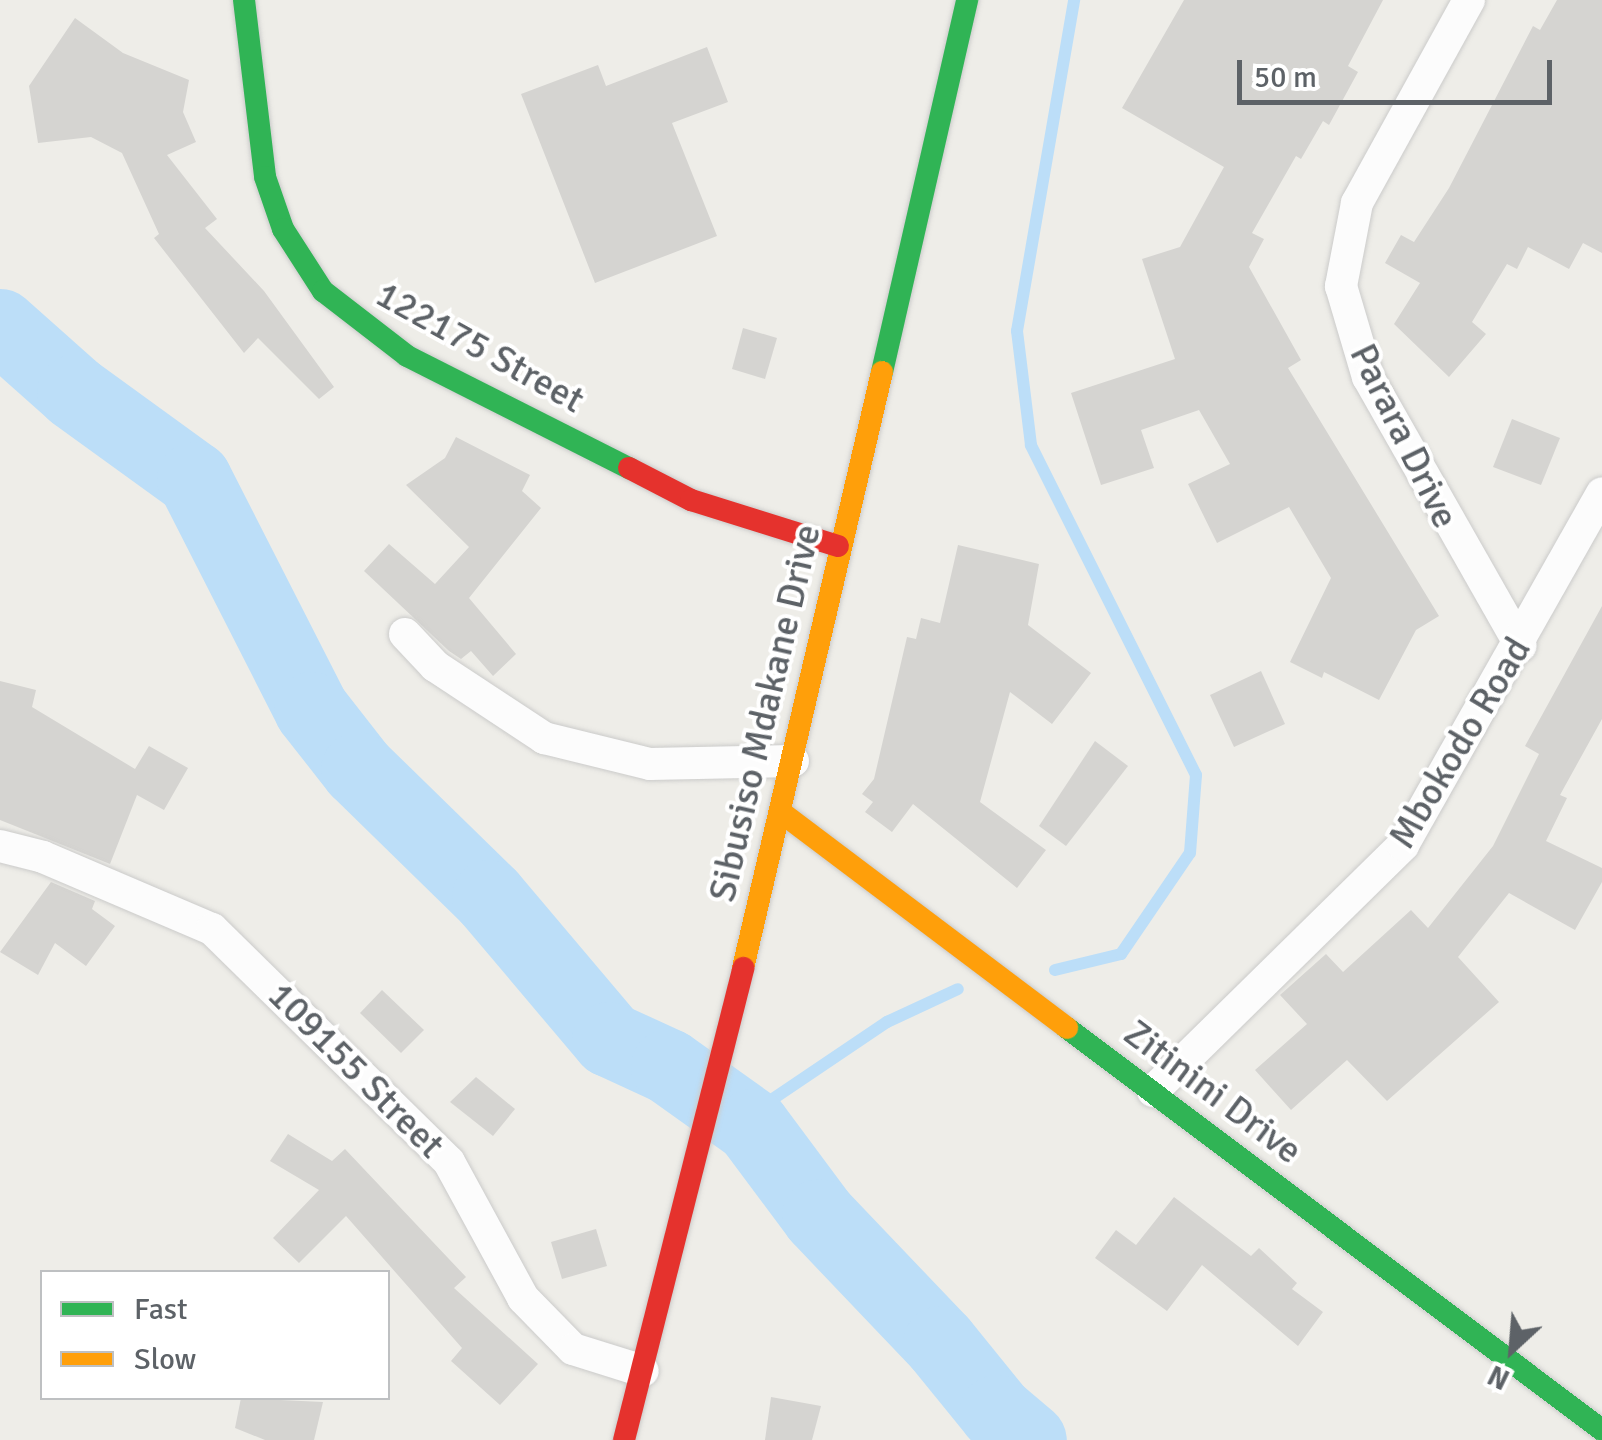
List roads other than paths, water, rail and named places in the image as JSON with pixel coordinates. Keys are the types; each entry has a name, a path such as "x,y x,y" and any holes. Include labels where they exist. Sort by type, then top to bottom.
{"street":[{"name":"122175 Street","path":"244,0 266,178 283,230 323,292 407,356 691,500 838,546"},
{"name":"Sibusiso Mdakane Drive","path":"624,1440 782,812 838,546 968,0"},
{"name":"Parara Drive","path":"1469,0 1357,203 1341,286 1368,377 1521,646"},
{"name":"Mbokodo Road","path":"1153,1091 1403,845 1521,646 1602,492"},
{"path":"405,634 435,666 544,738 650,764 793,761"},
{"name":"Zitinini Drive","path":"782,812 1602,1430"},
{"name":"109155 Street","path":"0,846 42,857 212,929 449,1162 523,1298 573,1349 643,1371"}],"waterway":[{"path":"1055,970 1121,954 1190,853 1196,775 1031,445 1017,331 1074,0"},
{"path":"0,326 74,392 194,479 311,709 358,769 489,897 609,1039 668,1066 752,1126 819,1216 940,1343 996,1412 1029,1440"},
{"path":"743,1119 887,1022 958,989"},
{"path":"979,1440 996,1412"}]}
